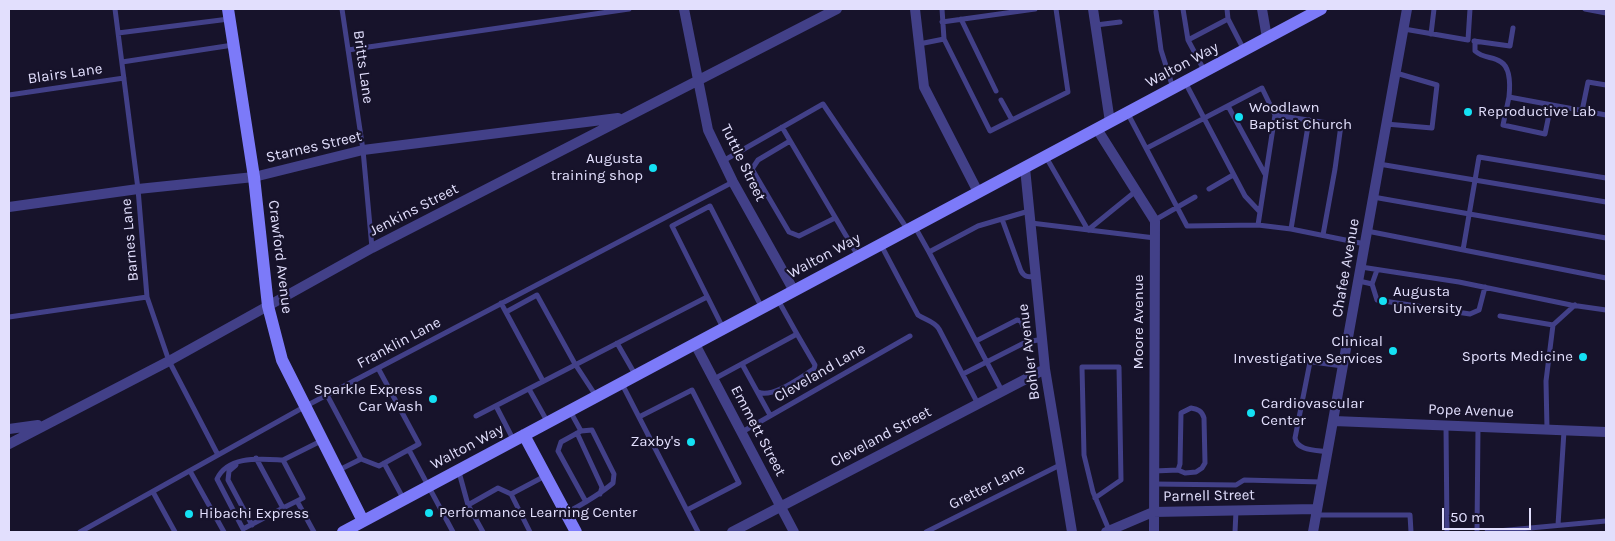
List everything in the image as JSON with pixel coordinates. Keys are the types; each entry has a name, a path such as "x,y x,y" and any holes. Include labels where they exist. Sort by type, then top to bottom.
{"main road":[{"name":"Walton Way","path":"343,532 1322,9"},
{"name":"Crawford Avenue","path":"229,14 254,177 268,306 282,360 363,521"},
{"path":"519,438 546,476 576,532"}],"street":[{"name":"Tuttle Street","path":"684,9 708,130 733,182 794,291"},
{"name":"Jenkins Street","path":"9,444 44,424 169,361 372,248 837,9"},
{"path":"915,9 924,87 978,192"},
{"path":"1092,9 1110,122"},
{"path":"1262,9 1267,38"},
{"name":"Chafee Avenue","path":"1313,532 1406,9"},
{"name":"Starnes Street","path":"9,208 138,189 254,177 363,150 627,117"},
{"name":"Moore Avenue","path":"1097,129 1154,220 1154,532"},
{"name":"Bohler Avenue","path":"1024,168 1045,369 1072,532"},
{"name":"Emmett Street","path":"695,344 794,532"},
{"name":"Cleveland Street","path":"732,532 1045,369"},
{"name":"Pope Avenue","path":"1334,421 1606,432"},
{"path":"9,429 44,424"},
{"name":"Parnell Street","path":"1108,532 1154,512 1236,510 1316,512"}],"lane":[{"name":"Barnes Lane","path":"115,9 138,189 147,297 169,361 218,455"},
{"name":"Britts Lane","path":"342,9 363,150 372,248"},
{"path":"348,50 629,9"},
{"path":"942,9 944,39 990,130 1068,92 1056,9"},
{"path":"942,22 1035,9"},
{"path":"1183,9 1188,40 1204,72"},
{"path":"1227,9 1228,19 1244,50"},
{"path":"1431,34 1434,9"},
{"path":"1468,40 1470,9"},
{"path":"1585,9 1606,13"},
{"path":"1156,12 1161,50 1173,88"},
{"path":"118,33 229,14"},
{"path":"1188,40 1228,19"},
{"path":"961,20 996,91"},
{"path":"1095,25 1120,22"},
{"path":"1403,29 1510,46 1513,28"},
{"path":"919,44 944,39"},
{"path":"1475,41 1475,51 1480,56 1501,61 1506,68 1510,86 1502,125 1545,134 1551,105"},
{"path":"122,62 234,45"},
{"path":"1386,124 1432,128 1437,85 1395,73"},
{"name":"Blairs Lane","path":"9,95 124,78"},
{"path":"1185,82 1245,196 1260,212"},
{"path":"1582,111 1588,82 1606,85"},
{"path":"1147,148 1262,88 1275,115 1258,225"},
{"path":"1509,97 1606,115"},
{"path":"1001,100 1012,120"},
{"path":"723,161 823,104 929,252 1002,391"},
{"path":"1228,106 1265,174"},
{"path":"1128,113 1187,226 1258,225 1291,229 1365,244"},
{"path":"1275,115 1341,125 1323,235"},
{"path":"1291,229 1309,120"},
{"path":"782,128 859,256"},
{"path":"790,141 758,160 752,169 790,232 799,236 836,218"},
{"path":"1046,156 1088,230"},
{"path":"1463,250 1479,157 1606,178"},
{"path":"1379,164 1606,202"},
{"path":"1209,189 1234,175"},
{"name":"Franklin Lane","path":"80,532 304,407 733,182"},
{"path":"1088,230 1136,191"},
{"path":"1154,220 1195,197"},
{"path":"1373,197 1606,238"},
{"path":"723,329 672,226 710,206 762,308"},
{"path":"929,252 978,226 1029,211"},
{"path":"1002,218 1021,271 1028,277 1036,276"},
{"path":"1030,223 1155,238"},
{"path":"1367,231 1606,278"},
{"path":"881,244 918,314 936,324 978,404"},
{"path":"1361,267 1485,287 1606,310"},
{"path":"1377,270 1372,284 1377,300 1470,314 1479,310 1485,287"},
{"path":"1358,281 1372,284"},
{"path":"506,312 538,295 575,364 596,397"},
{"path":"9,317 147,297"},
{"path":"476,416 707,297"},
{"path":"758,392 762,394 772,393 814,369 815,365 778,300"},
{"path":"502,304 543,382"},
{"path":"1547,429 1546,381 1553,326 1574,305"},
{"path":"1500,316 1553,326"},
{"path":"976,341 1017,320 1021,322 1029,342"},
{"path":"713,379 797,334"},
{"name":"Cleveland Lane","path":"741,432 910,336"},
{"path":"963,374 1029,342 1042,339"},
{"path":"617,344 636,376"},
{"path":"1328,452 1299,447 1296,443 1295,438 1308,362 1344,366"},
{"path":"742,364 770,416"},
{"path":"1095,498 1121,480 1119,367 1082,366 1084,455 1095,498 1108,532"},
{"path":"328,395 361,459 379,466 384,464 419,444 378,368"},
{"path":"621,383 698,532"},
{"path":"529,389 548,422"},
{"path":"639,417 692,390 739,483 687,510"},
{"path":"496,406 519,438"},
{"path":"1154,471 1178,470 1185,473 1196,472 1202,468 1205,463 1204,418 1203,413 1198,409 1191,408 1181,413 1180,464 1178,470"},
{"path":"570,410 602,487 600,494"},
{"path":"1446,425 1447,532"},
{"path":"1477,532 1478,426"},
{"path":"566,513 586,502 600,494 613,483 614,474 592,430 579,432 561,442 558,451 586,502"},
{"path":"1558,525 1564,430"},
{"path":"283,460 303,498 243,529 217,479 221,471 242,460 256,458 283,460 321,440"},
{"path":"409,450 453,532"},
{"path":"256,458 283,508"},
{"path":"337,471 361,459"},
{"path":"242,460 229,471 228,480 252,524"},
{"path":"384,464 404,500"},
{"name":"Gretter Lane","path":"926,532 1060,465"},
{"path":"458,470 468,505 483,532"},
{"path":"190,471 224,532"},
{"path":"511,494 546,476"},
{"path":"1154,484 1236,485 1244,480 1322,482"},
{"path":"468,505 498,488 511,494 530,532"},
{"path":"153,492 175,532"},
{"path":"297,501 314,532"},
{"path":"1235,532 1236,510"},
{"path":"1316,512 1410,515 1411,532"},
{"path":"1488,532 1606,521"}],"place":[{"name":"Reproductive Lab","path":"1468,112"},
{"name":"Woodlawn Baptist Church","path":"1239,117"},
{"name":"Augusta training shop","path":"653,168"},
{"name":"Augusta University","path":"1383,301"},
{"name":"Clinical Investigative Services","path":"1393,351"},
{"name":"Sports Medicine","path":"1583,357"},
{"name":"Sparkle Express Car Wash","path":"433,399"},
{"name":"Cardiovascular Center","path":"1251,413"},
{"name":"Zaxby's","path":"691,442"},
{"name":"Performance Learning Center","path":"429,513"},
{"name":"Hibachi Express","path":"189,514"}]}
